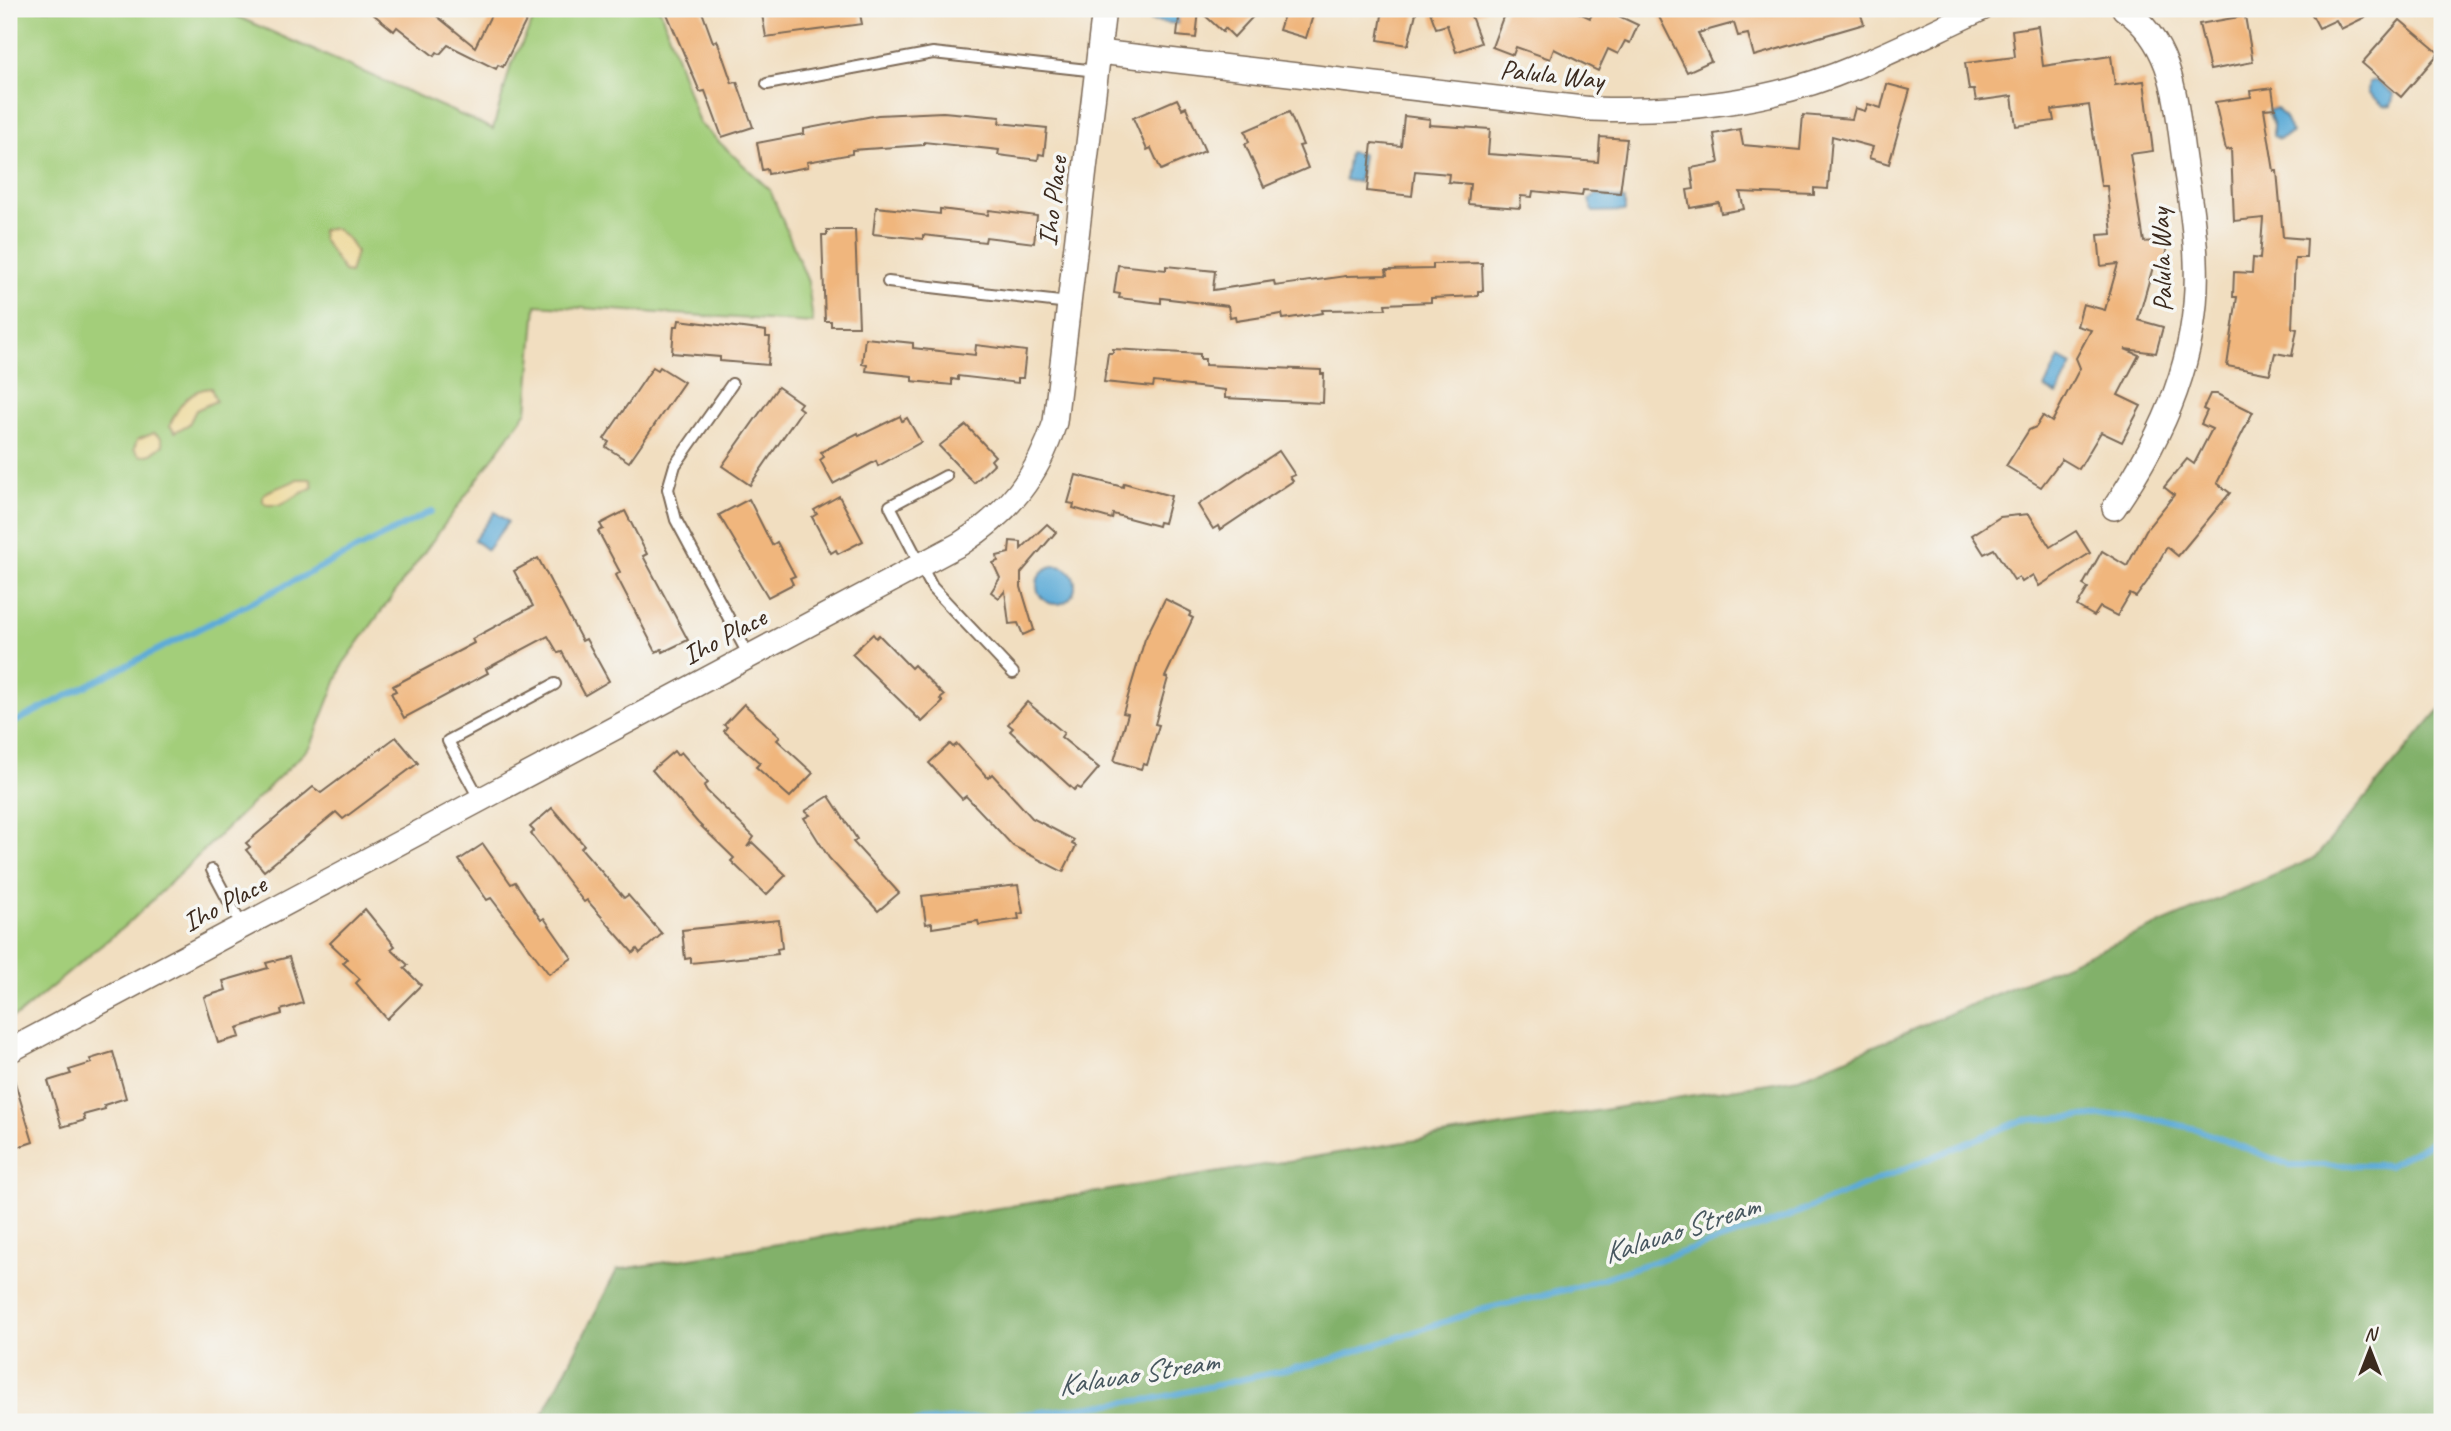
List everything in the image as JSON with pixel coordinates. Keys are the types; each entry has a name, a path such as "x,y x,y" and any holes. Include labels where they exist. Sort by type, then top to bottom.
{"street":[{"name":"Iho Place","path":"9,1051 960,544 1000,515 1039,465 1055,422 1104,9"},
{"name":"Palula Way","path":"1098,62 1592,109 1664,110 1736,102 1815,82 1854,68 1982,9"},
{"name":"Palula Way","path":"2114,508 2145,462 2172,407 2189,346 2196,285 2194,233 2172,81 2154,39 2143,24 2124,9"}],"lane":[{"path":"767,85 933,53 1098,62"},
{"path":"888,282 1071,303"},
{"path":"732,384 675,465 668,489 676,520 749,656"},
{"path":"946,476 890,506 932,587 1013,673"},
{"path":"480,800 448,741 555,684"},
{"path":"212,870 242,926"}],"green space":[{"path":"9,9 220,9 493,129 511,65 539,9 660,9 699,123 770,190 808,282 813,323 536,305 527,411 343,664 311,746 133,919 18,1015 9,1018"},
{"path":"2442,707 2442,1422 539,1422 617,1270 1799,1078 2315,858"}],"sand":[{"path":"335,228 350,241 356,252 350,273 344,272 322,238 322,230"},
{"path":"211,388 216,401 196,410 189,424 175,432 170,426 171,422 182,404 191,394"},
{"path":"154,433 161,438 163,445 151,454 140,456 134,449 137,440"},
{"path":"297,479 311,479 313,487 280,505 267,505 263,502 263,495 267,492"}],"water":[{"path":"1151,9 1179,11 1178,24 1150,21"},
{"path":"2377,80 2394,95 2391,105 2384,106 2368,92 2369,82"},
{"path":"2276,108 2284,116 2292,133 2279,139 2273,136 2273,123 2268,111"},
{"path":"1349,152 1363,154 1359,182 1345,180"},
{"path":"1596,194 1625,200 1625,211 1593,212 1589,200"},
{"path":"2059,358 2072,365 2057,395 2044,388"},
{"path":"495,512 508,522 487,550 474,540"},
{"path":"1056,566 1069,572 1075,585 1069,598 1056,604 1043,598 1037,585 1043,572"}],"building":[{"path":"367,9 428,9 475,47 494,9 532,9 503,67 498,65 496,69 448,45 440,54 437,52 434,56 397,27 394,31"},
{"path":"665,9 701,9 713,42 717,40 732,83 737,82 753,127 722,137 705,91 700,92"},
{"path":"761,9 859,9 862,24 766,37"},
{"path":"1180,9 1260,9 1234,37 1225,28 1223,32 1199,10 1196,38 1177,36"},
{"path":"1286,9 1315,9 1306,38 1279,30"},
{"path":"1383,9 1417,9 1408,45 1378,40"},
{"path":"1429,9 1485,9 1471,16 1481,43 1456,52 1447,25 1436,28"},
{"path":"1506,9 1571,9 1590,18 1595,9 1604,9 1638,25 1630,43 1625,41 1618,54 1608,49 1598,71 1554,49 1550,59 1516,47 1513,55 1492,47"},
{"path":"1655,9 1859,9 1864,24 1754,56 1748,34 1738,36 1734,23 1698,33 1711,61 1687,72"},
{"path":"2309,9 2382,9 2341,29 2336,20 2319,28"},
{"path":"2245,16 2253,62 2210,70 2199,24"},
{"path":"2400,20 2439,53 2401,97 2362,63"},
{"path":"2038,26 2043,66 2111,56 2115,85 2144,81 2153,151 2130,154 2144,242 2165,240 2168,265 2153,267 2138,320 2163,327 2156,353 2125,349 2139,355 2118,395 2141,406 2122,442 2101,432 2079,469 2062,459 2041,487 2006,466 2029,430 2036,427 2043,416 2052,422 2080,368 2076,358 2091,330 2077,326 2083,304 2105,310 2118,264 2101,266 2098,235 2112,234 2107,186 2101,186 2089,105 2052,110 2054,121 2016,126 2012,96 1976,101 1974,90 1969,90 1965,63 2015,57 2012,30"},
{"path":"1887,84 1910,90 1889,164 1869,158 1873,147 1832,136 1828,189 1814,188 1814,195 1740,192 1744,209 1721,213 1719,203 1690,208 1687,190 1694,189 1691,168 1719,163 1714,134 1740,129 1743,145 1800,150 1803,115 1852,119 1855,108 1865,111 1868,104 1881,108"},
{"path":"2272,88 2275,108 2264,109 2274,171 2277,171 2283,237 2307,239 2306,258 2295,258 2292,328 2297,329 2292,356 2275,353 2270,374 2227,366 2237,297 2233,297 2234,272 2252,273 2253,258 2260,259 2263,218 2234,221 2231,149 2226,150 2215,102 2251,97 2250,91"},
{"path":"1177,99 1182,109 1186,107 1205,151 1161,170 1151,148 1147,150 1133,118"},
{"path":"943,112 1000,117 999,123 1047,128 1044,155 1039,154 1038,160 998,155 999,150 924,142 924,145 852,150 852,154 807,162 808,167 768,174 767,169 762,170 757,143 804,134 804,129 878,115"},
{"path":"1289,112 1303,145 1299,146 1308,168 1264,187 1245,144 1249,142 1245,131"},
{"path":"1404,116 1430,119 1429,125 1490,129 1488,154 1598,162 1600,137 1627,139 1620,193 1583,190 1582,196 1533,191 1532,197 1521,196 1520,208 1468,204 1470,184 1448,182 1449,174 1415,171 1412,196 1367,191 1372,143 1401,146"},
{"path":"876,207 940,214 940,209 988,215 989,210 1037,216 1034,243 986,237 985,242 923,235 923,239 873,234"},
{"path":"827,230 855,230 859,326 831,326 831,321 825,321 822,235 827,235"},
{"path":"1482,263 1483,291 1478,291 1478,296 1385,304 1386,309 1322,310 1323,313 1283,319 1282,314 1236,321 1235,316 1230,317 1228,306 1161,298 1161,303 1119,298 1120,294 1114,293 1118,265 1215,271 1213,290 1274,281 1275,286 1346,276 1387,275 1386,270 1433,269 1433,264"},
{"path":"679,320 766,331 766,337 770,337 768,365 672,353 674,326 678,326"},
{"path":"865,338 913,343 913,348 975,355 976,345 1026,351 1023,378 1018,378 1018,383 958,376 958,380 952,379 952,385 912,381 912,376 866,371 867,365 862,364"},
{"path":"1113,349 1200,354 1200,359 1205,359 1205,365 1321,370 1321,374 1324,374 1323,403 1225,398 1225,390 1154,382 1153,387 1104,382 1108,353 1113,353"},
{"path":"653,367 658,370 660,367 684,382 629,462 606,447 609,442 604,439"},
{"path":"778,387 801,403 798,407 802,410 750,485 722,466"},
{"path":"2210,394 2217,394 2253,412 2217,483 2230,493 2178,556 2167,547 2147,582 2136,597 2130,594 2117,616 2100,607 2094,616 2077,606 2088,588 2083,585 2102,551 2127,566 2146,530 2174,495 2164,487 2187,459 2194,464 2212,429 2201,424 2207,411 2203,409"},
{"path":"900,416 902,421 907,418 921,442 878,466 876,461 833,484 820,460 824,457 821,452"},
{"path":"966,425 995,456 991,460 994,464 974,483 939,446"},
{"path":"1279,451 1295,475 1290,477 1293,481 1220,530 1218,526 1213,529 1198,505"},
{"path":"1076,475 1123,487 1124,483 1171,496 1164,523 1159,522 1158,526 1113,514 1112,519 1073,508 1074,504 1068,503"},
{"path":"839,496 863,541 838,554 836,550 831,553 812,517 817,514 814,510"},
{"path":"749,499 772,545 777,542 795,576 790,578 793,584 768,597 719,515"},
{"path":"625,511 647,554 643,556 688,640 663,652 662,649 656,652 616,575 620,572 598,531 603,529 600,524"},
{"path":"2029,514 2050,547 2076,531 2090,553 2039,586 2033,575 2022,582 2019,577 2014,580 1994,549 1984,554 1972,535 2000,517"},
{"path":"1047,524 1056,532 1021,573 1021,587 1034,630 1023,635 1018,623 1009,624 1005,591 999,598 991,592 1000,578 993,563 998,561 997,556 1009,553 1010,541 1021,542 1021,549"},
{"path":"538,558 582,641 586,639 609,681 585,695 562,652 558,653 548,636 486,669 488,673 404,718 391,693 396,691 393,686 474,643 472,639 533,606 514,571"},
{"path":"1165,599 1191,612 1189,616 1193,618 1165,677 1168,678 1155,724 1159,725 1147,765 1143,764 1141,769 1114,761 1128,714 1123,713 1145,639"},
{"path":"873,634 876,638 879,635 911,668 914,665 944,696 940,699 943,702 922,722 852,654"},
{"path":"1027,702 1064,733 1061,737 1099,768 1081,789 1077,787 1074,790 1010,731 1013,728 1008,724"},
{"path":"744,704 780,737 777,740 813,773 790,797 756,767 760,763 724,731 727,727 724,725"},
{"path":"396,737 418,763 343,819 336,812 264,871 246,850 250,847 246,843 313,787 321,793"},
{"path":"950,744 953,747 957,744 988,778 992,774 1032,818 1074,840 1072,844 1076,846 1063,872 1013,846 966,796 962,799 929,763"},
{"path":"674,751 677,755 681,752 708,783 704,786 707,791 754,837 747,847 753,843 786,875 766,895 731,861 734,858 698,823 652,770"},
{"path":"829,796 857,839 853,842 899,893 878,911 829,858 804,818 810,815 805,811"},
{"path":"552,808 584,845 581,848 624,898 628,895 662,934 640,953 637,949 633,953 587,900 584,902 531,834 534,831 530,827"},
{"path":"483,844 511,884 515,882 541,920 544,918 572,958 549,974 491,898 487,900 459,860"},
{"path":"1018,885 1023,913 1018,914 1019,919 979,925 978,921 932,928 932,923 926,924 922,896"},
{"path":"365,909 395,946 391,949 408,965 404,968 421,985 387,1019 356,983 360,979 343,963 347,959 330,943"},
{"path":"779,920 782,948 777,949 778,954 691,963 691,958 685,959 682,930"},
{"path":"289,957 303,1003 281,1010 282,1014 237,1028 240,1037 218,1043 204,997 226,990 223,981 268,968 266,963"},
{"path":"113,1052 126,1098 104,1105 105,1109 83,1115 85,1120 62,1127 48,1081 71,1074 69,1070 92,1063 90,1059"},
{"path":"13,1076 33,1142 9,1150 9,1077"}],"waterway":[{"path":"9,725 432,511"},
{"name":"Kalauao Stream","path":"915,1422 1006,1416 1153,1399 1326,1361 1480,1310 1569,1289 1775,1222 2023,1120 2131,1114 2196,1129 2289,1165 2389,1165 2442,1136"}]}
